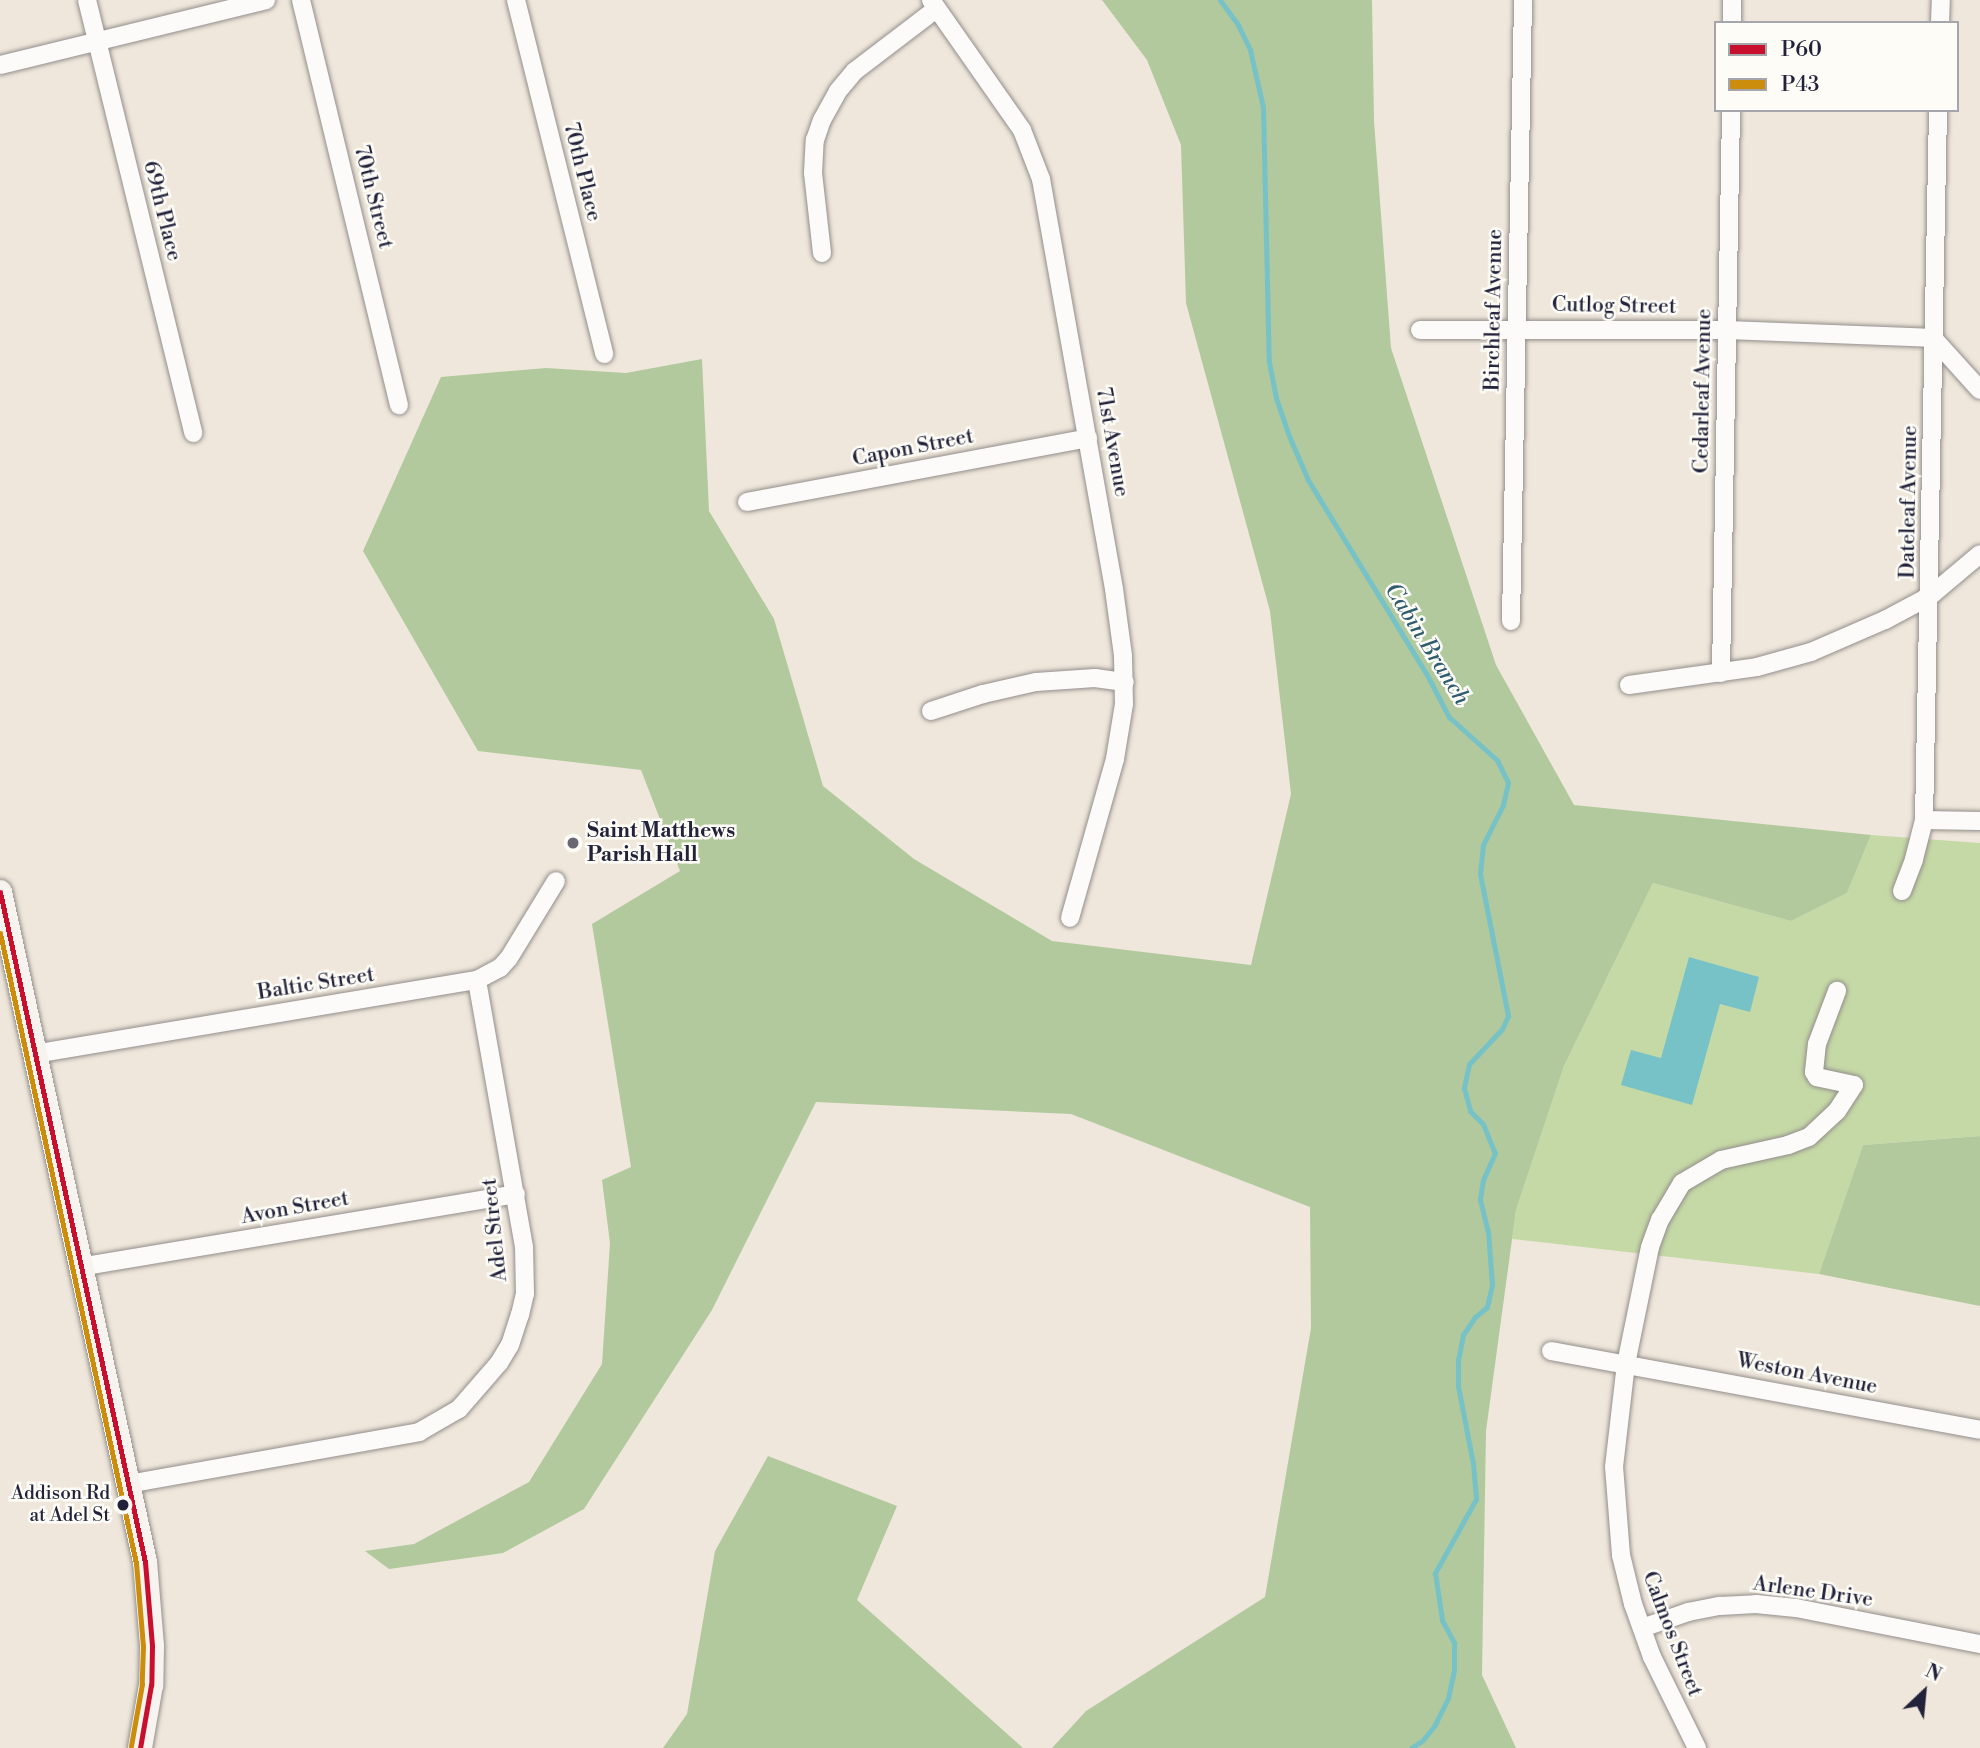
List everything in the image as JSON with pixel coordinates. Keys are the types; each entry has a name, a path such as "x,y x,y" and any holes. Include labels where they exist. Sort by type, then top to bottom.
{"main road":[{"path":"0,892 128,1483 151,1602 151,1685 140,1748"}],"street":[{"name":"69th Place","path":"87,0 193,433"},
{"path":"0,65 266,0"},
{"name":"70th Street","path":"301,0 399,405"},
{"name":"70th Place","path":"516,0 604,354"},
{"name":"Birchleaf Avenue","path":"1511,621 1522,0"},
{"path":"1732,0 1732,21"},
{"path":"1940,21 1941,0"},
{"path":"822,253 813,162 815,140 822,120 838,91 855,71 934,5"},
{"name":"71st Avenue","path":"934,5 1010,110 1035,160 1114,589 1125,682 1115,759 1070,918"},
{"name":"Cedarleaf Avenue","path":"1721,673 1731,112"},
{"name":"Dateleaf Avenue","path":"1902,891 1924,820 1938,112"},
{"name":"Cutlog Street","path":"1420,330 1727,330 1933,338"},
{"path":"1933,338 1980,390"},
{"name":"Capon Street","path":"747,502 1088,438"},
{"path":"1629,685 1757,667 1811,652 1885,620 1930,596 1980,554"},
{"path":"931,710 1036,682 1095,678 1125,682"},
{"path":"1924,820 1980,821"},
{"name":"Baltic Street","path":"34,1054 477,980 509,958 556,881"},
{"name":"Adel Street","path":"128,1483 402,1437 433,1426 459,1409 499,1363 510,1345 520,1315 525,1273 516,1194 477,980"},
{"path":"1626,1364 1650,1247 1660,1220 1682,1183 1721,1160 1788,1145 1809,1137 1828,1122 1854,1085 1817,1077 1814,1072 1817,1044 1838,991"},
{"name":"Avon Street","path":"80,1267 516,1194"},
{"name":"Weston Avenue","path":"1552,1351 1980,1430"},
{"name":"Calmos Street","path":"1626,1364 1614,1483 1620,1555 1642,1628 1664,1685 1697,1748"},
{"name":"Arlene Drive","path":"1642,1628 1688,1612 1756,1604 1796,1608 1980,1644"}],"green space":[{"path":"1102,0 1372,0 1374,121 1391,348 1496,665 1574,805 1871,835 1847,893 1791,921 1653,883 1564,1066 1516,1210 1486,1431 1482,1675 1516,1748 1052,1748 1086,1711 1265,1597 1311,1328 1310,1207 1071,1114 816,1102 712,1310 584,1509 503,1553 389,1569 365,1551 414,1544 529,1482 602,1364 610,1243 602,1180 631,1167 592,924 680,871 641,770 478,751 363,551 441,377 546,368 626,373 702,359 709,511 774,619 823,786 914,859 1052,941 1251,965 1291,794 1270,611 1186,303 1181,145 1147,60"},
{"path":"1871,835 1980,843 1980,1136 1863,1145 1819,1274 1512,1239 1516,1210 1564,1066 1653,883 1791,921 1847,893"},
{"path":"1980,1136 1980,1306 1819,1274 1863,1145"},
{"path":"768,1456 897,1506 857,1600 1023,1748 663,1748 687,1714 715,1551"}],"water":[{"path":"1689,957 1759,977 1750,1012 1720,1004 1692,1105 1621,1085 1631,1050 1661,1058"}],"waterway":[{"name":"Cabin Branch","path":"1220,0 1238,25 1250,50 1263,107 1269,362 1276,398 1289,436 1308,480 1426,673 1449,717 1497,760 1508,783 1503,805 1483,845 1480,874 1508,1016 1502,1029 1469,1064 1464,1088 1470,1111 1483,1124 1495,1153 1483,1180 1480,1200 1488,1231 1492,1285 1487,1307 1475,1317 1463,1335 1458,1360 1458,1386 1473,1464 1476,1499 1435,1573 1442,1620 1454,1643 1454,1670 1448,1698 1435,1725 1423,1740 1411,1748"}],"transit line":[{"name":"P60","path":"0,892 145,1562 152,1646 151,1685 140,1748"},
{"name":"P43","path":"0,933 136,1563 143,1646 142,1684 131,1746"}],"place":[{"name":"Saint Matthews Parish Hall","path":"573,843"},
{"name":"Addison Rd at Adel St","path":"123,1505"}]}
